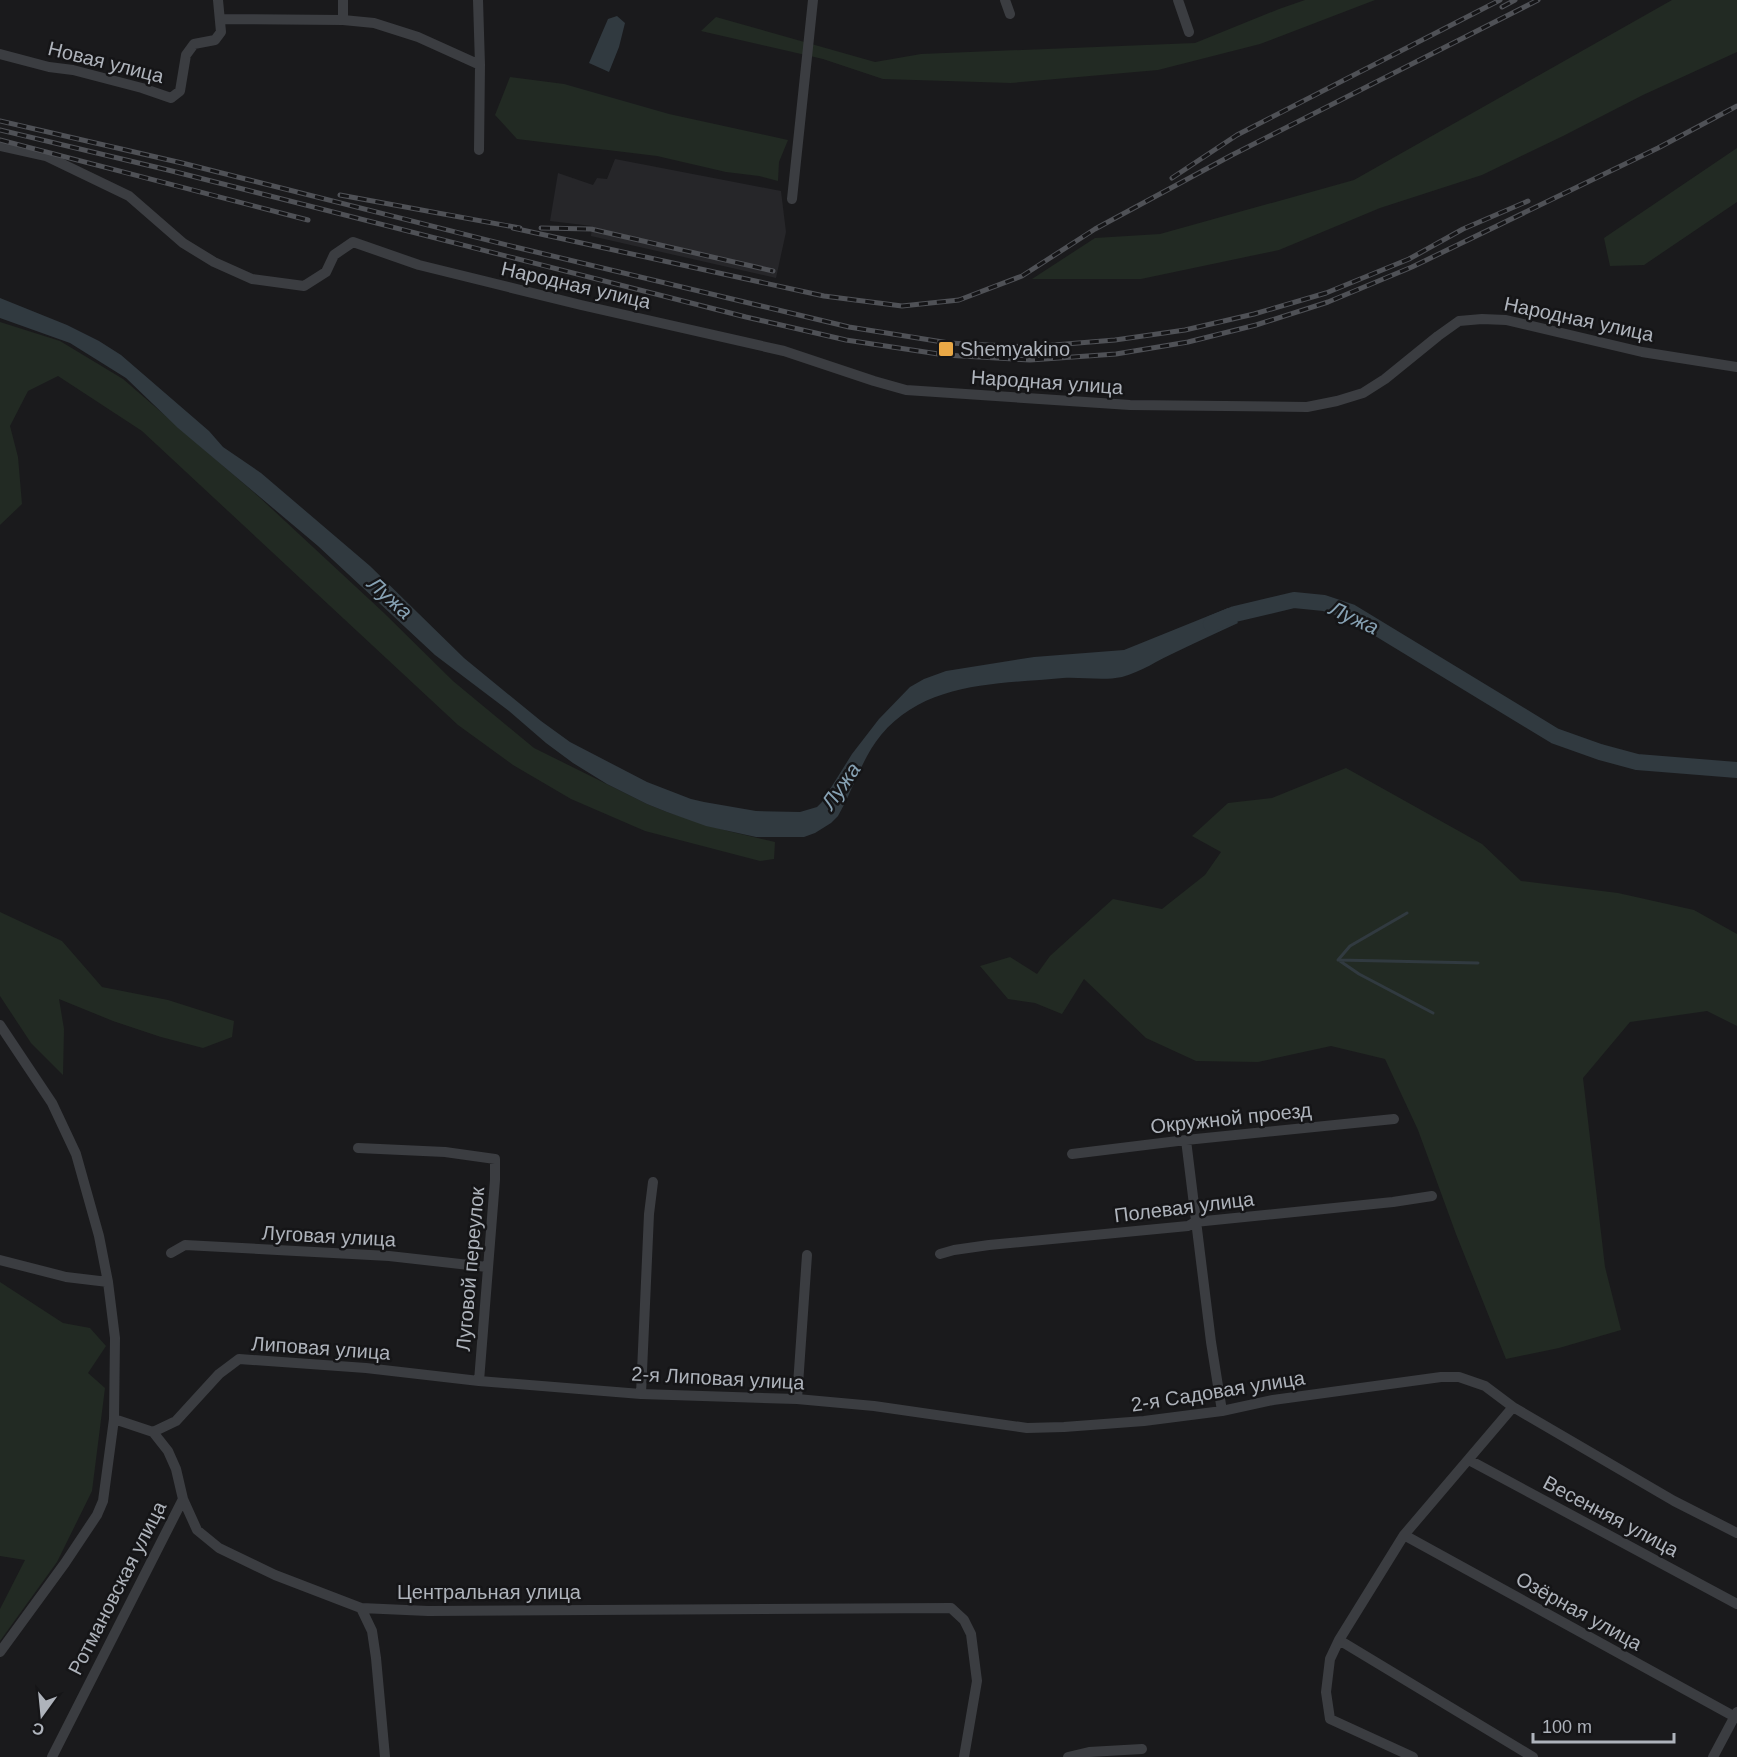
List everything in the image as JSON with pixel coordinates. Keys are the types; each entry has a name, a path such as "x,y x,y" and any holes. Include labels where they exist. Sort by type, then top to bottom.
{"street":[{"path":"218,0 221,19 343,20 374,23 418,37 480,65"},
{"path":"343,0 343,20"},
{"path":"478,0 479,150"},
{"path":"792,199 813,0"},
{"path":"1005,0 1010,14"},
{"path":"1178,0 1189,32"},
{"name":"Новая улица","path":"0,54 50,67 73,70 171,98 180,91 186,55 194,44 215,40 221,32 221,19"},
{"name":"Народная улица","path":"0,146 46,156 129,196 183,243 214,262 252,279 304,286 326,272 334,255 353,242 419,265 784,351 906,390 1130,405 1307,407 1363,393 1385,379 1459,321 1482,319 1506,320 1642,352 1737,367"},
{"path":"0,1025 52,1103 75,1154 99,1236 115,1338 114,1419 103,1501 97,1515 65,1563 0,1652"},
{"name":"Окружной проезд","path":"1072,1154 1394,1119"},
{"path":"1186,1140 1195,1222 1222,1411"},
{"name":"Луговой переулок","path":"358,1148 445,1152 495,1159 479,1381"},
{"path":"641,1394 649,1214 653,1182"},
{"name":"Полевая улица","path":"940,1254 988,1245 1188,1226 1195,1222 1432,1196"},
{"name":"Луговая улица","path":"171,1253 185,1245 389,1256 487,1267"},
{"path":"797,1399 807,1255"},
{"path":"0,1260 66,1277 108,1282"},
{"name":"Липовая улица","path":"153,1432 176,1421 219,1374 239,1359 366,1368 479,1381"},
{"name":"2-я Садовая улица","path":"955,1418 1027,1428 1144,1421 1222,1411 1274,1400 1442,1377 1459,1377 1485,1386 1513,1407 1674,1501 1737,1533"},
{"name":"2-я Липовая улица","path":"479,1381 641,1394 797,1399 874,1406 955,1418"},
{"path":"1413,1757 1330,1719 1326,1692 1330,1659 1339,1640 1404,1534 1513,1407"},
{"path":"114,1419 153,1432"},
{"name":"Центральная улица","path":"153,1432 168,1451 176,1469 183,1499 197,1530 219,1548 275,1575 361,1608 428,1611 951,1608 964,1620 971,1634 976,1681 964,1757"},
{"name":"Весенняя улица","path":"1468,1460 1737,1604"},
{"name":"Ротмановская улица","path":"52,1757 183,1499"},
{"name":"Озёрная улица","path":"1404,1534 1736,1716"},
{"path":"361,1608 372,1631 385,1757"},
{"path":"1339,1640 1533,1757"},
{"path":"1713,1757 1736,1716"},
{"path":"1068,1757 1089,1752 1142,1749"}],"shaded area":[{"path":"1305,0 1375,0 1260,44 1158,70 1011,83 883,79 823,59 701,31 716,17 875,62 921,54 1195,43"},
{"path":"1672,0 1737,0 1737,52 1643,95 1482,175 1380,208 1279,250 1141,279 1032,279 1095,238 1160,234 1354,180"},
{"path":"510,77 564,84 669,114 788,140 779,162 778,181 657,156 517,139 495,115"},
{"path":"1737,148 1737,202 1644,265 1610,266 1604,238"},
{"path":"615,159 781,191 786,232 776,278 591,236 592,226 550,221 558,173 593,185 597,178 607,179"},
{"path":"0,322 60,341 123,379 258,496 384,613 453,681 534,748 667,812 728,831 775,842 774,859 760,861 645,831 571,799 513,765 458,725 142,431 58,376 28,391 10,426 18,457 22,504 0,525"},
{"path":"1346,768 1482,844 1521,881 1618,893 1694,910 1737,934 1737,1026 1707,1011 1630,1022 1583,1078 1605,1267 1621,1330 1559,1348 1506,1359 1456,1234 1418,1130 1385,1059 1331,1046 1258,1062 1196,1061 1146,1038 1084,979 1062,1014 1035,1003 1008,999 980,966 1010,957 1037,974 1050,956 1113,899 1162,909 1205,875 1221,852 1192,836 1228,803 1272,798"},
{"path":"0,912 62,941 102,987 168,1000 234,1021 232,1037 203,1048 113,1021 59,999 64,1029 63,1075 31,1043 0,996"},
{"path":"0,1282 63,1323 90,1328 106,1346 88,1373 105,1388 92,1491 57,1562 0,1641 0,1609 25,1560 0,1556"}],"water":[{"path":"617,16 625,23 609,72 589,63 608,19"},
{"path":"0,298 67,325 121,355 209,431 223,447 261,473 370,566 464,658 541,721 570,742 647,782 691,799 756,811 800,812 817,807 852,754 879,719 910,687 924,679 946,671 1034,657 1124,650 1228,608 1238,623 1122,677 1063,678 989,684 965,688 919,704 899,717 881,735 868,754 838,816 815,833 804,837 756,837 706,826 647,804 607,784 546,743 509,711 435,655 318,546 178,428 126,378 70,343 0,318"}],"waterway":[{"name":"Лужа","path":"1211,624 1235,614 1294,600 1324,603 1351,612 1555,736 1637,762 1737,770"},
{"path":"1407,913 1350,946 1338,960 1478,963"},
{"path":"1340,961 1359,974 1433,1013"}],"railway":[{"path":"1172,178 1237,135 1500,0"},
{"path":"1502,7 1515,0"},
{"path":"513,228 824,296 902,306 959,300 1022,276 1095,229 1232,155 1538,0"},
{"path":"0,130 846,340 945,355 1030,360 1116,354 1188,342 1256,325 1328,302 1412,267 1658,148 1737,106"},
{"path":"0,121 182,163 515,247 849,327 949,343 1029,347 1115,340 1185,330 1254,314 1326,293 1409,259 1463,229 1528,201"},
{"path":"0,140 308,220"},
{"path":"340,195 520,228"},
{"path":"541,228 591,229 773,271"}],"place":[{"name":"Shemyakino","path":"946,349"}]}
